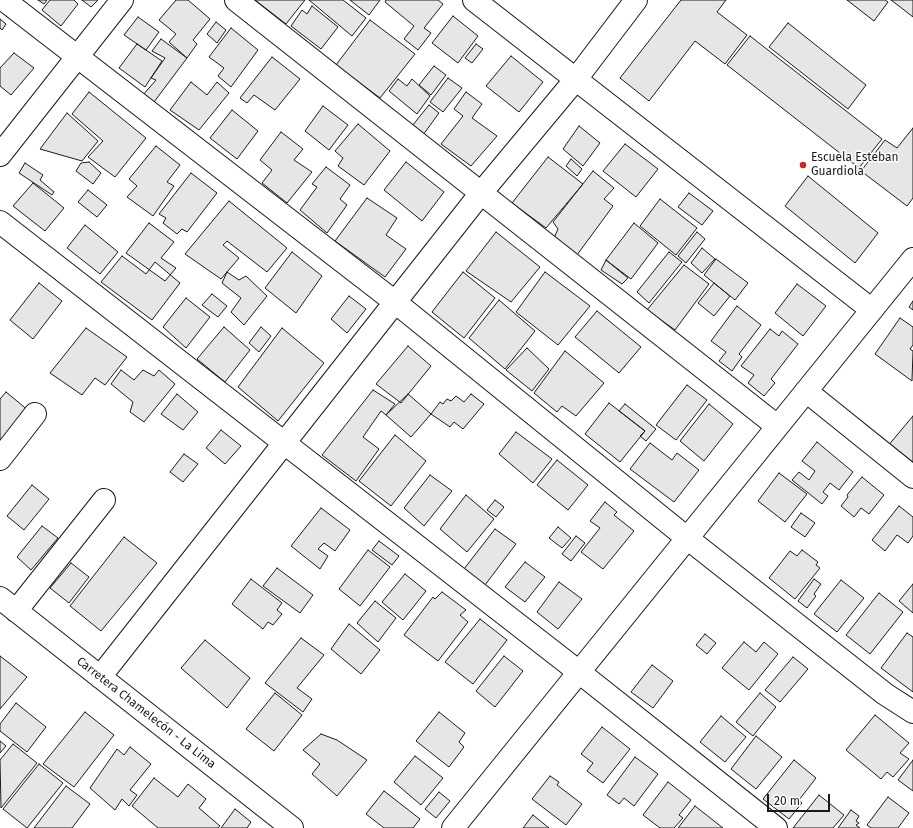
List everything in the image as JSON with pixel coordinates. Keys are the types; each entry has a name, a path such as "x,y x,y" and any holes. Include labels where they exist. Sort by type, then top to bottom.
{"street":[{"path":"4,0 395,302 687,538 885,694 913,712"},
{"path":"0,155 122,0"},
{"path":"236,0 778,426"},
{"path":"474,0 872,310"},
{"path":"100,677 481,193 576,79 636,0"},
{"path":"0,222 579,672 776,828"},
{"path":"453,828 913,259"},
{"path":"806,391 913,477"},
{"path":"0,459 35,414"},
{"path":"6,607 104,500"},
{"name":"Carretera Chamelecón - La Lima","path":"6,607 100,677 292,828"}],"building":[{"path":"38,0 47,0 44,4"},
{"path":"50,0 74,0 78,4 61,26 42,10"},
{"path":"82,0 98,0 91,7"},
{"path":"176,0 188,0 210,19 193,40 197,44 187,58 169,42 176,34 159,20"},
{"path":"255,0 305,0 286,24"},
{"path":"309,0 343,0 366,18 352,36"},
{"path":"350,0 380,0 369,15"},
{"path":"386,0 438,0 443,4 424,28 431,33 418,50 404,39 414,26 385,2"},
{"path":"681,0 726,0 717,12 747,35 725,64 695,41 649,101 620,78"},
{"path":"847,0 885,0 888,2 874,21"},
{"path":"891,0 913,0 913,17 899,6"},
{"path":"312,6 338,27 321,49 291,26 302,10 307,14"},
{"path":"453,16 478,36 458,63 432,43"},
{"path":"138,17 159,32 146,50 124,35"},
{"path":"0,19 6,24 2,30 0,28"},
{"path":"370,20 415,54 380,98 336,65"},
{"path":"216,22 226,30 217,43 207,34"},
{"path":"788,23 866,85 848,109 769,47"},
{"path":"231,28 258,50 231,87 218,76 224,68 209,57"},
{"path":"750,36 882,139 859,168 727,65"},
{"path":"161,39 187,58 154,102 143,95 156,80 151,78 165,58 152,51"},
{"path":"137,44 162,61 145,87 119,68"},
{"path":"476,44 483,49 472,63 465,58"},
{"path":"14,53 34,68 11,95 0,86 0,68"},
{"path":"511,56 543,82 519,112 486,86"},
{"path":"272,57 300,79 275,110 254,95 247,103 240,98"},
{"path":"434,66 446,75 431,95 419,85"},
{"path":"448,78 462,88 443,112 430,102"},
{"path":"398,79 407,86 412,79 430,96 417,114 389,91"},
{"path":"191,82 207,95 217,82 229,93 199,130 170,110"},
{"path":"89,92 146,138 115,177 88,157 103,141 72,114"},
{"path":"466,92 482,104 472,118 497,136 471,166 441,144 463,116 454,109"},
{"path":"429,105 439,113 423,135 412,126"},
{"path":"323,106 348,125 329,150 305,131"},
{"path":"232,110 258,131 237,159 210,138"},
{"path":"67,113 98,141 82,161 40,149"},
{"path":"358,124 390,151 364,185 338,166 343,158 335,151"},
{"path":"579,126 600,143 583,166 563,149"},
{"path":"913,128 913,198 907,206 861,171 885,140 897,148"},
{"path":"281,132 303,149 294,160 312,172 287,203 262,183 272,170 260,160"},
{"path":"625,144 658,169 636,197 603,171"},
{"path":"156,146 180,165 167,182 174,186 153,216 127,197 137,186 129,179"},
{"path":"548,157 583,184 546,228 512,203"},
{"path":"571,159 582,169 577,176 566,166"},
{"path":"89,162 101,173 93,184 76,171 81,163"},
{"path":"406,162 444,192 422,221 384,190"},
{"path":"25,163 43,175 40,180 54,192 52,195 19,173"},
{"path":"326,167 350,185 340,199 347,205 327,233 300,210 317,187 312,184"},
{"path":"593,171 614,188 604,199 613,206 577,255 554,238 558,229 553,222"},
{"path":"191,173 217,193 187,232 182,229 177,234 163,223 166,218 159,214"},
{"path":"808,176 878,233 855,263 785,206"},
{"path":"33,183 64,208 45,231 13,206"},
{"path":"88,190 107,205 97,217 78,202"},
{"path":"689,193 713,211 702,225 678,207"},
{"path":"367,198 397,218 386,235 406,249 385,277 335,241"},
{"path":"660,199 697,228 676,255 640,226"},
{"path":"229,201 287,248 267,272 227,241 223,245 239,258 221,279 185,254"},
{"path":"149,223 174,242 161,258 176,268 165,281 126,253"},
{"path":"634,223 658,243 631,279 606,260"},
{"path":"85,225 118,252 100,274 67,248"},
{"path":"496,232 540,267 511,302 466,271"},
{"path":"697,232 705,239 686,263 678,256"},
{"path":"702,248 715,259 702,273 691,263"},
{"path":"292,252 322,276 296,313 265,288"},
{"path":"669,252 682,262 649,303 637,292"},
{"path":"122,256 146,274 155,262 180,283 152,320 101,282"},
{"path":"716,259 748,283 735,300 704,275"},
{"path":"606,260 628,278 622,284 601,270"},
{"path":"684,265 709,284 675,330 647,310"},
{"path":"227,272 239,280 246,276 267,296 244,325 231,312 241,298 222,283"},
{"path":"463,272 495,298 464,338 432,312"},
{"path":"545,272 590,306 558,345 516,312"},
{"path":"39,283 62,301 33,339 10,320"},
{"path":"714,283 730,296 714,316 698,303"},
{"path":"797,284 826,306 803,336 775,313"},
{"path":"212,294 227,306 218,317 202,305"},
{"path":"349,296 366,309 347,333 331,319"},
{"path":"186,298 210,317 186,348 163,327"},
{"path":"499,300 535,331 505,369 469,338"},
{"path":"913,301 913,310 909,307"},
{"path":"737,306 761,325 739,354 742,357 732,371 719,361 726,352 711,341"},
{"path":"597,311 641,347 619,373 575,337"},
{"path":"900,318 913,327 913,345 910,349 913,351 912,381 875,354"},
{"path":"224,327 250,350 225,382 197,359"},
{"path":"261,327 271,336 259,352 249,343"},
{"path":"86,328 127,357 105,385 95,378 82,395 50,373"},
{"path":"282,328 324,363 278,421 238,387"},
{"path":"770,329 779,336 782,331 798,344 771,379 775,383 764,396 748,383 754,375 741,366"},
{"path":"408,346 431,366 401,403 376,384"},
{"path":"527,348 549,369 532,391 506,370"},
{"path":"565,351 604,383 576,416 562,406 557,412 534,393"},
{"path":"121,370 134,380 143,370 154,376 159,370 175,384 144,422 130,412 133,402 111,384"},
{"path":"687,385 707,400 676,440 656,425"},
{"path":"373,390 395,404 386,415 381,411 363,437 379,449 356,481 322,455"},
{"path":"6,392 29,411 0,447 0,399"},
{"path":"177,394 198,412 183,430 161,414"},
{"path":"408,394 431,414 411,437 386,415"},
{"path":"471,394 484,404 463,429 454,422 450,427 431,414 440,402 443,404 447,399 451,401 456,396 464,402"},
{"path":"609,403 645,431 620,462 585,434"},
{"path":"625,404 656,429 646,441 640,436 645,431 619,411"},
{"path":"709,404 733,424 704,461 680,441"},
{"path":"913,416 913,469 887,447"},
{"path":"221,430 241,446 225,464 206,448"},
{"path":"516,432 552,459 533,483 499,454"},
{"path":"395,435 426,461 391,506 359,481"},
{"path":"817,442 853,472 839,490 830,483 823,492 828,496 822,504 792,480 799,472 809,480 815,471 802,461"},
{"path":"650,443 672,460 677,453 699,470 674,502 630,469"},
{"path":"184,454 198,464 183,482 170,472"},
{"path":"557,460 588,485 568,510 537,485"},
{"path":"779,473 807,494 785,522 758,501"},
{"path":"430,475 452,491 424,526 404,508"},
{"path":"862,477 884,495 869,514 861,508 854,517 841,506 848,497 847,495"},
{"path":"32,485 49,499 24,530 7,516"},
{"path":"466,495 494,519 467,552 440,529"},
{"path":"495,500 504,507 496,517 487,510"},
{"path":"605,502 617,512 614,515 634,531 603,569 581,552 600,528 590,521"},
{"path":"899,506 913,517 913,536 908,543 897,535 885,551 872,540"},
{"path":"321,508 350,530 335,551 324,543 318,549 328,556 320,569 291,546"},
{"path":"801,513 815,523 805,537 791,527"},
{"path":"42,526 58,538 31,570 17,557"},
{"path":"558,527 571,538 562,548 549,538"},
{"path":"495,529 516,544 485,585 464,569"},
{"path":"576,536 585,543 571,561 562,554"},
{"path":"124,537 157,563 101,631 70,606"},
{"path":"379,541 399,556 392,565 372,550"},
{"path":"368,550 390,567 360,606 339,589"},
{"path":"802,550 818,562 816,565 820,568 795,599 769,578 790,551 797,556"},
{"path":"525,562 545,577 525,602 505,587"},
{"path":"71,563 89,577 69,603 50,588"},
{"path":"277,568 313,595 300,613 263,586"},
{"path":"405,574 426,591 403,620 382,602"},
{"path":"251,579 282,603 277,610 282,614 273,625 268,622 263,629 232,604"},
{"path":"814,579 821,584 814,594 816,596 807,608 798,601"},
{"path":"841,580 864,598 837,632 814,614"},
{"path":"559,582 582,599 558,629 537,612"},
{"path":"913,584 913,613 899,601"},
{"path":"442,592 466,610 460,615 468,622 438,661 404,635 433,597 435,599"},
{"path":"879,593 903,612 870,654 846,635"},
{"path":"375,601 396,618 378,642 357,623"},
{"path":"480,619 507,640 473,684 445,662"},
{"path":"349,624 380,650 361,674 331,649"},
{"path":"907,633 913,637 913,692 881,668"},
{"path":"705,634 716,643 707,654 696,645"},
{"path":"301,638 324,655 297,688 312,699 303,712 265,683"},
{"path":"205,640 250,678 227,708 181,668"},
{"path":"744,642 756,652 764,642 778,654 749,690 722,668"},
{"path":"0,656 27,677 0,709"},
{"path":"504,656 523,671 495,707 476,691"},
{"path":"793,657 808,669 780,702 765,690"},
{"path":"652,665 673,681 653,708 631,692"},
{"path":"275,693 302,715 274,751 246,729"},
{"path":"760,693 776,707 753,736 736,722"},
{"path":"16,703 46,727 27,752 0,731 0,724"},
{"path":"85,712 114,735 74,787 43,764"},
{"path":"439,712 465,733 459,742 464,747 449,767 416,741"},
{"path":"875,715 909,743 900,753 909,759 893,777 887,772 881,779 846,750"},
{"path":"721,716 746,737 725,762 700,742"},
{"path":"602,727 630,749 603,783 587,771 593,763 581,754"},
{"path":"321,734 337,740 367,760 337,796 312,774 320,764 303,750"},
{"path":"756,736 782,757 756,789 731,769"},
{"path":"0,741 6,746 0,753"},
{"path":"13,744 37,763 1,808 0,760"},
{"path":"130,747 151,764 130,790 137,795 129,806 122,799 115,810 90,788 117,749 124,755"},
{"path":"415,756 443,778 421,805 394,782"},
{"path":"635,757 658,774 634,806 624,798 619,804 607,795"},
{"path":"794,760 816,778 799,800 802,803 789,819 763,799"},
{"path":"913,760 913,791 898,780"},
{"path":"39,764 63,783 27,828 3,809"},
{"path":"550,776 559,782 557,785 582,804 566,825 532,799"},
{"path":"154,778 178,797 188,784 206,799 199,808 220,826 218,828 158,828 132,806"},
{"path":"668,782 691,800 679,815 683,818 674,828 660,828 643,815"},
{"path":"66,786 90,804 72,828 34,828"},
{"path":"384,791 420,819 413,828 384,828 366,814"},
{"path":"439,792 450,801 436,818 425,809"},
{"path":"819,795 844,815 833,828 793,828"},
{"path":"888,797 909,813 898,828 871,828 867,825"},
{"path":"695,806 723,828 678,828"},
{"path":"235,809 251,822 247,828 221,828"},
{"path":"851,810 859,816 856,821 859,823 856,825 860,828 838,828"},
{"path":"533,815 549,828 523,828"}],"place":[{"name":"Escuela Esteban Guardiola","path":"803,165"}]}
